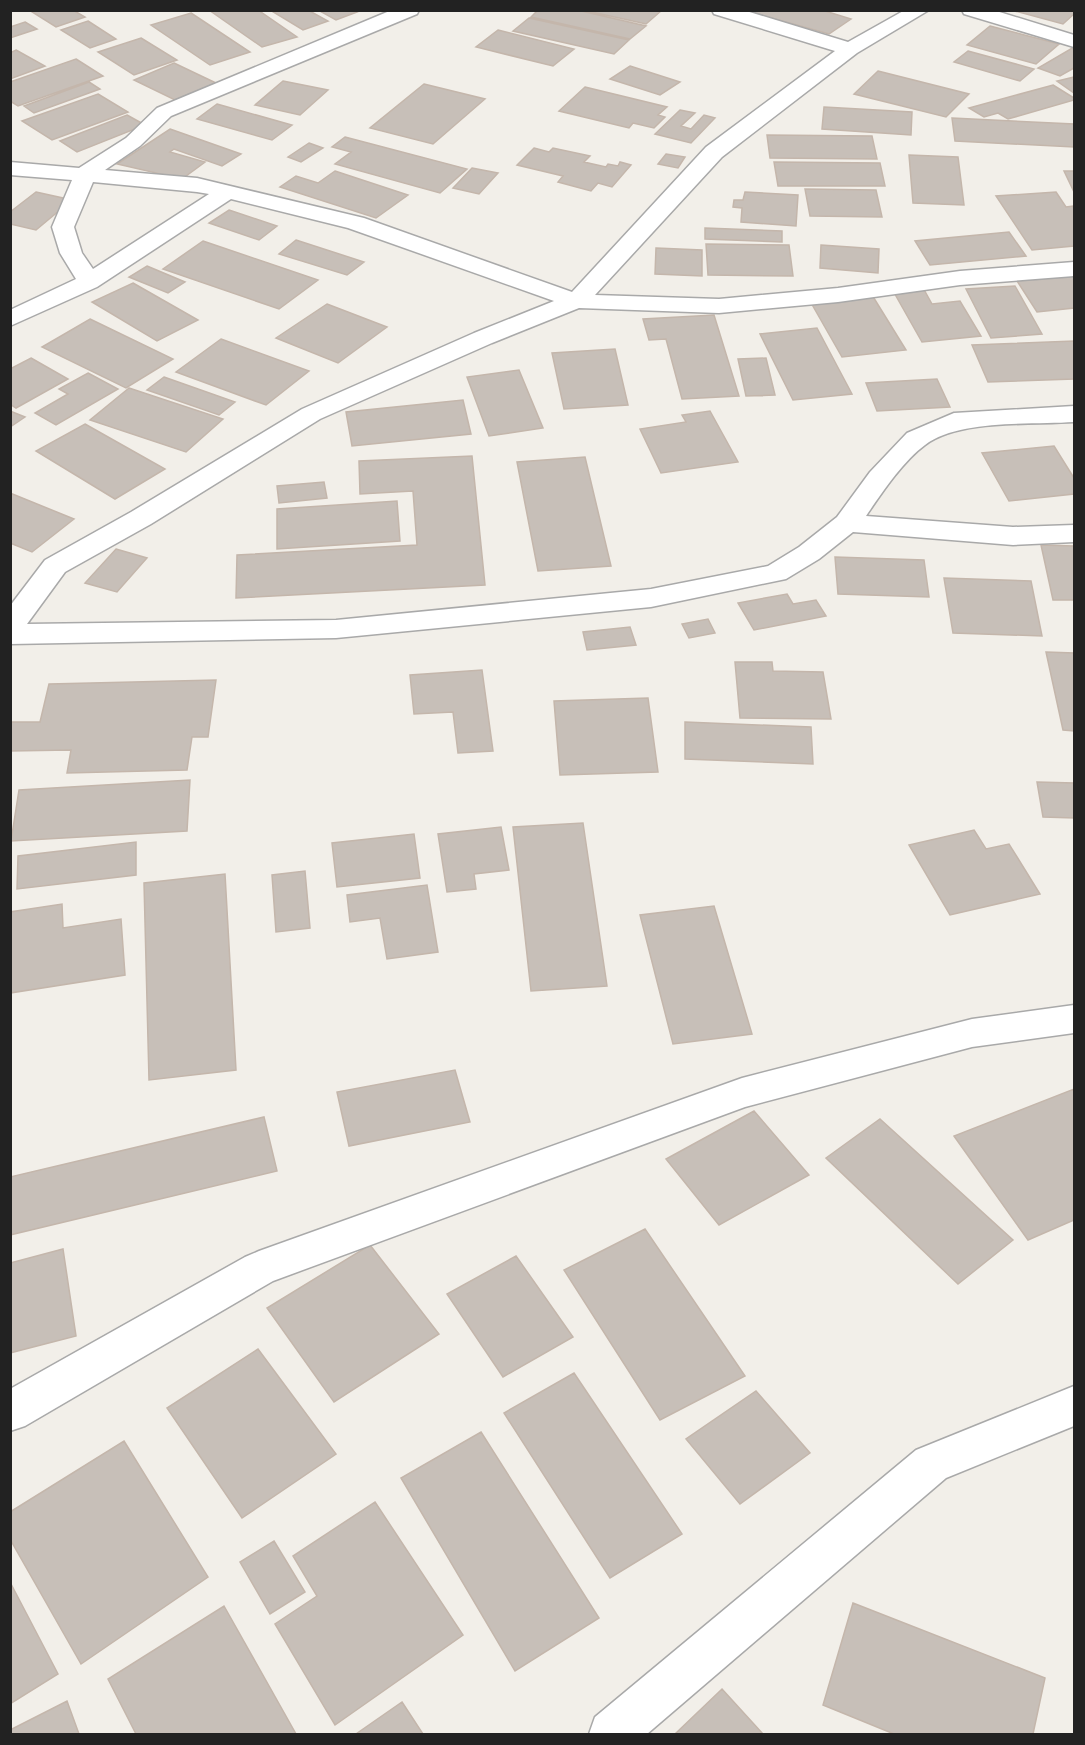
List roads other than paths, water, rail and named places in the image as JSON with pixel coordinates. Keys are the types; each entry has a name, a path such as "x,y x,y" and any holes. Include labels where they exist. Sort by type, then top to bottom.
{"street":[{"path":"89,282 71,253 63,227 86,173 133,142 164,112 410,10"},
{"path":"721,10 850,49"},
{"path":"10,627 55,566 141,518 311,414 483,338 576,301 714,152 850,49 920,10"},
{"path":"971,10 1074,41"},
{"path":"10,168 197,184 356,223 576,301 719,306 838,295 960,278 1074,269"},
{"path":"10,319 89,282 228,192"},
{"path":"10,634 336,629 651,598 776,573 809,553 847,523 879,478 916,438 954,421 1022,415 1074,414"},
{"path":"847,523 1013,536 1074,534"},
{"path":"10,1412 259,1269 742,1093 972,1032 1074,1019"},
{"path":"612,1734 931,1464 1074,1406"}]}
